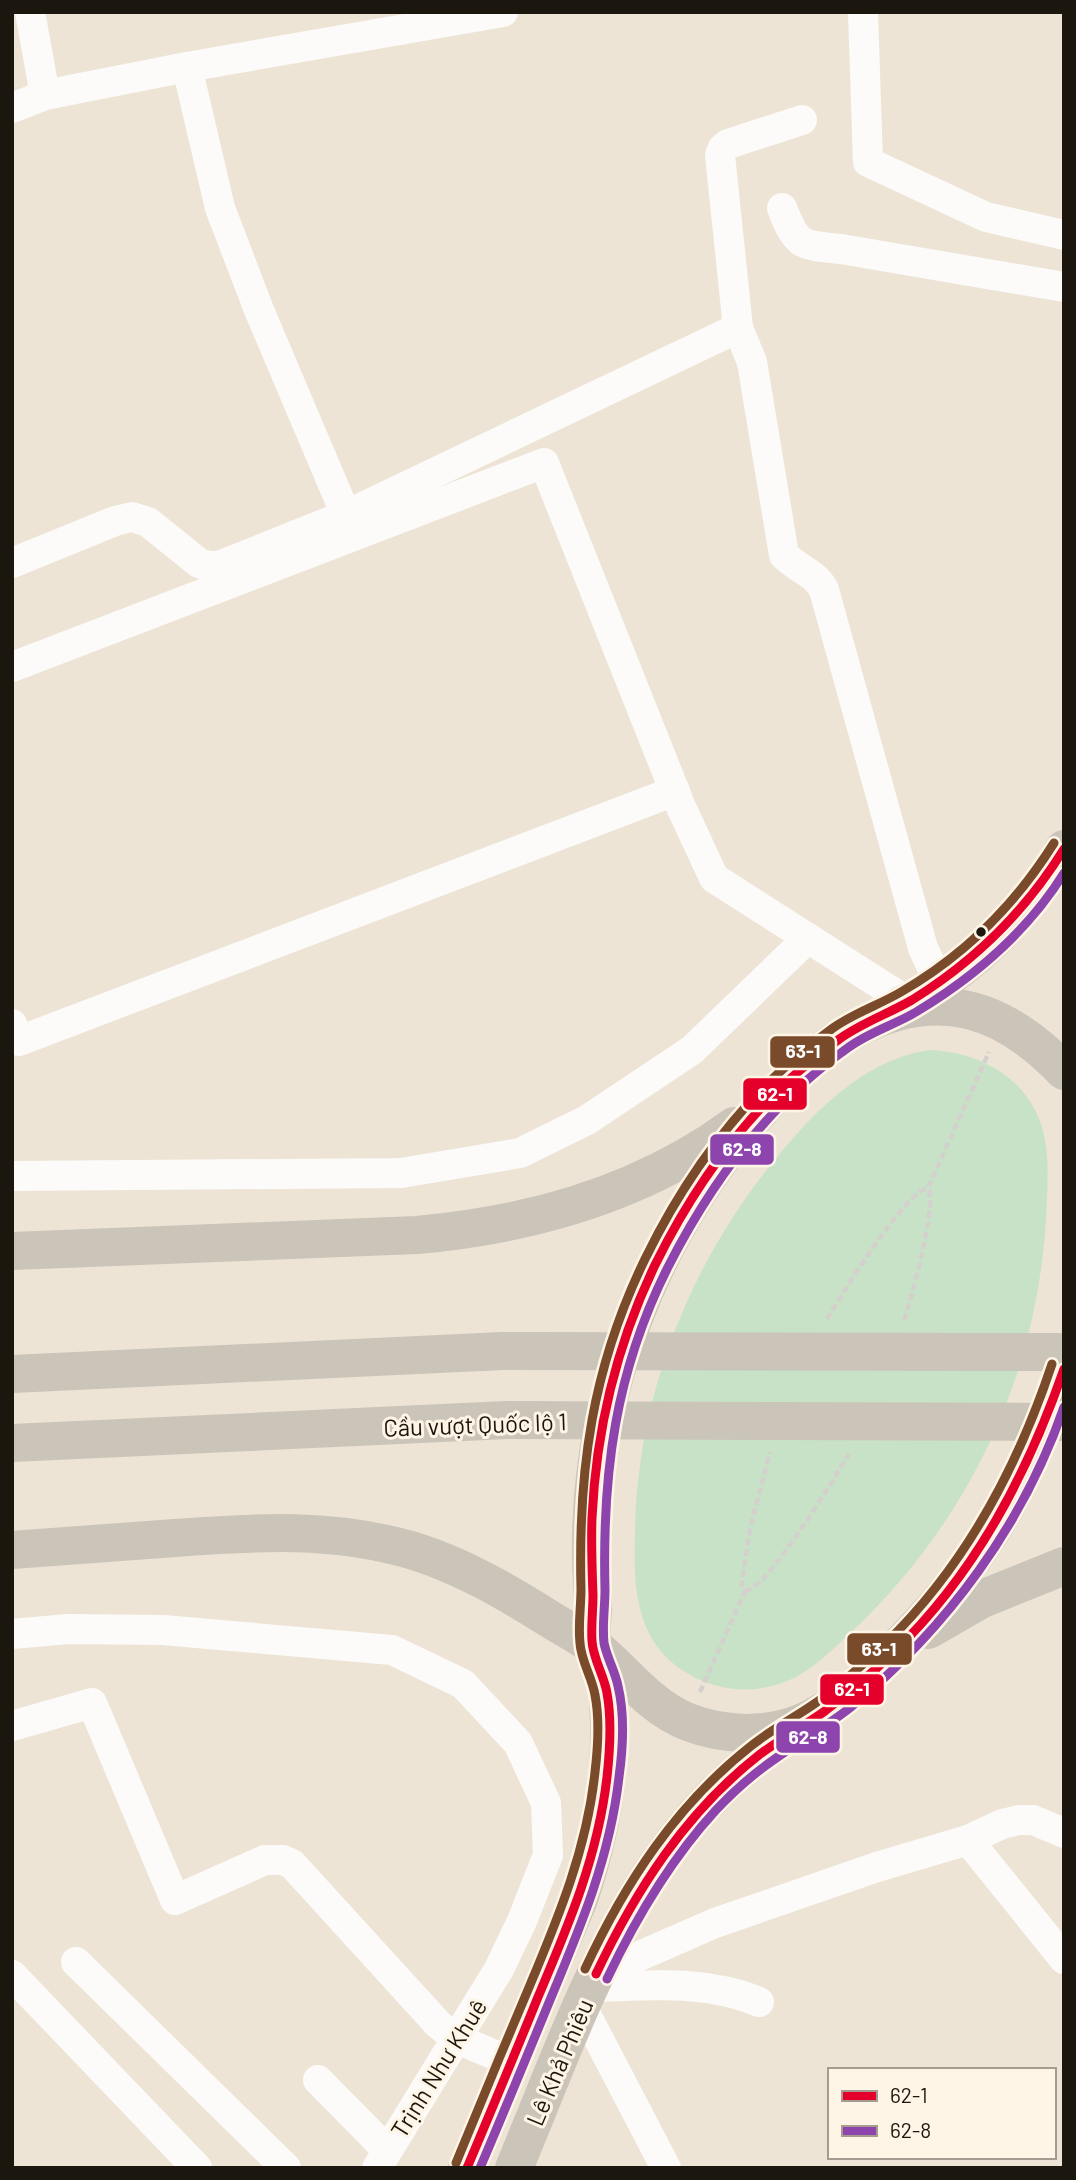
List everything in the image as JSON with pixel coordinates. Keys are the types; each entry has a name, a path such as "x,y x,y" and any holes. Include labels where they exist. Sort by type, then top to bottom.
{"highway":[{"path":"12,1251 465,1231 513,1222 595,1199 649,1176 700,1148 767,1102 805,1064 853,1030 908,1001 995,939 1046,879 1064,849"},
{"path":"908,1001 901,1010 927,1006 954,1007 1003,1022 1025,1035 1064,1071"},
{"name":"Lê Khả Phiêu","path":"467,2168 569,1924 587,1874 600,1823 607,1784 608,1693 592,1646 592,1510 602,1427 616,1370 644,1291 672,1232 700,1186 767,1102"},
{"path":"12,1374 503,1351 1064,1352"},
{"path":"12,1550 259,1532 337,1535 389,1545 450,1564 517,1598 592,1646 642,1694 663,1710 708,1729 731,1732 776,1730 801,1723 824,1712 896,1649 929,1615 959,1578 1011,1498 1047,1418 1064,1368"},
{"name":"Cầu vượt Quốc lộ 1","path":"12,1443 507,1420 1064,1422"},
{"path":"896,1649 982,1599 1026,1579 1064,1566"},
{"name":"Lê Khả Phiêu","path":"514,2168 617,1928 650,1872 699,1810 758,1756 824,1712"}],"street":[{"path":"30,12 45,95"},
{"path":"12,108 45,95 187,67 503,12"},
{"path":"863,12 868,162 986,217 1064,235"},
{"path":"187,67 220,208 259,310 346,515"},
{"path":"12,667 544,463 675,791 714,878 908,1001 923,948 824,590 820,583 792,564 784,555 752,362 738,328 720,155 728,144 802,120"},
{"path":"782,208 798,240 809,246 841,249 1064,288"},
{"path":"12,563 115,521 132,517 148,522 199,563 219,566 346,515 738,328"},
{"path":"12,1024 19,1041 675,791"},
{"path":"12,1176 401,1173 520,1153 587,1120 692,1050 808,938"},
{"name":"Trịnh Như Khuê","path":"12,1634 68,1629 163,1630 393,1650 463,1684 518,1743 546,1803 548,1855 522,1921 499,1969 382,2159"},
{"path":"12,1726 92,1703 175,1900 265,1860 283,1860 292,1864 426,2013 455,2038 511,2062"},
{"path":"590,1990 715,1923 877,1867 968,1839 1002,1824 1033,1820 1064,1833"},
{"path":"968,1839 1064,1959"},
{"path":"76,1962 286,2168"},
{"path":"499,1969 541,1989"},
{"path":"12,1975 197,2168"},
{"path":"590,1990 693,1986 736,1992 759,2001"},
{"path":"590,1990 666,2168"},
{"path":"318,2080 382,2159"}],"path":[{"path":"928,1188 1003,1022"},
{"path":"687,1721 745,1591"}],"green space":[{"path":"929,1050 971,1057 1006,1076 1021,1089 1041,1124 1047,1164 1044,1243 1030,1328 1011,1391 981,1460 944,1524 873,1611 826,1656 795,1677 776,1685 753,1689 731,1689 709,1683 677,1666 661,1652 650,1635 637,1596 635,1530 639,1477 647,1424 660,1373 700,1275 725,1229 788,1144 834,1097 869,1072 888,1062"}],"transit line":[{"name":"63-1","path":"456,2163 551,1933 586,1828 598,1734 595,1695 582,1656 579,1636 582,1503 586,1461 592,1420 612,1340 645,1259 681,1193 702,1162 749,1103 775,1076 833,1028 924,978 967,945 1023,887 1054,843"},
{"name":"62-1","path":"467,2168 571,1916 589,1862 603,1806 610,1724 607,1693 592,1641 594,1485 604,1421 619,1357 655,1265 690,1201 756,1113 809,1062 838,1040 912,1000 977,952 1033,894 1064,849"},
{"name":"62-8","path":"480,2168 583,1918 593,1891 615,1807 622,1755 622,1720 618,1686 603,1637 606,1505 616,1424 624,1385 650,1306 668,1267 704,1204 745,1145 769,1118 794,1092 849,1047 916,1012 979,968 1017,933 1064,873"},
{"name":"63-1","path":"585,1969 635,1876 676,1820 699,1794 751,1746 817,1702 861,1666 915,1613 941,1581 986,1514 1005,1478 1023,1441 1052,1364"},
{"name":"62-1","path":"596,1974 646,1883 685,1828 708,1802 759,1755 825,1711 869,1675 923,1622 950,1590 996,1521 1015,1485 1064,1369"},
{"name":"62-8","path":"607,1979 655,1890 716,1810 765,1766 851,1707 886,1676 950,1608 978,1572 1027,1493 1064,1407"}]}
